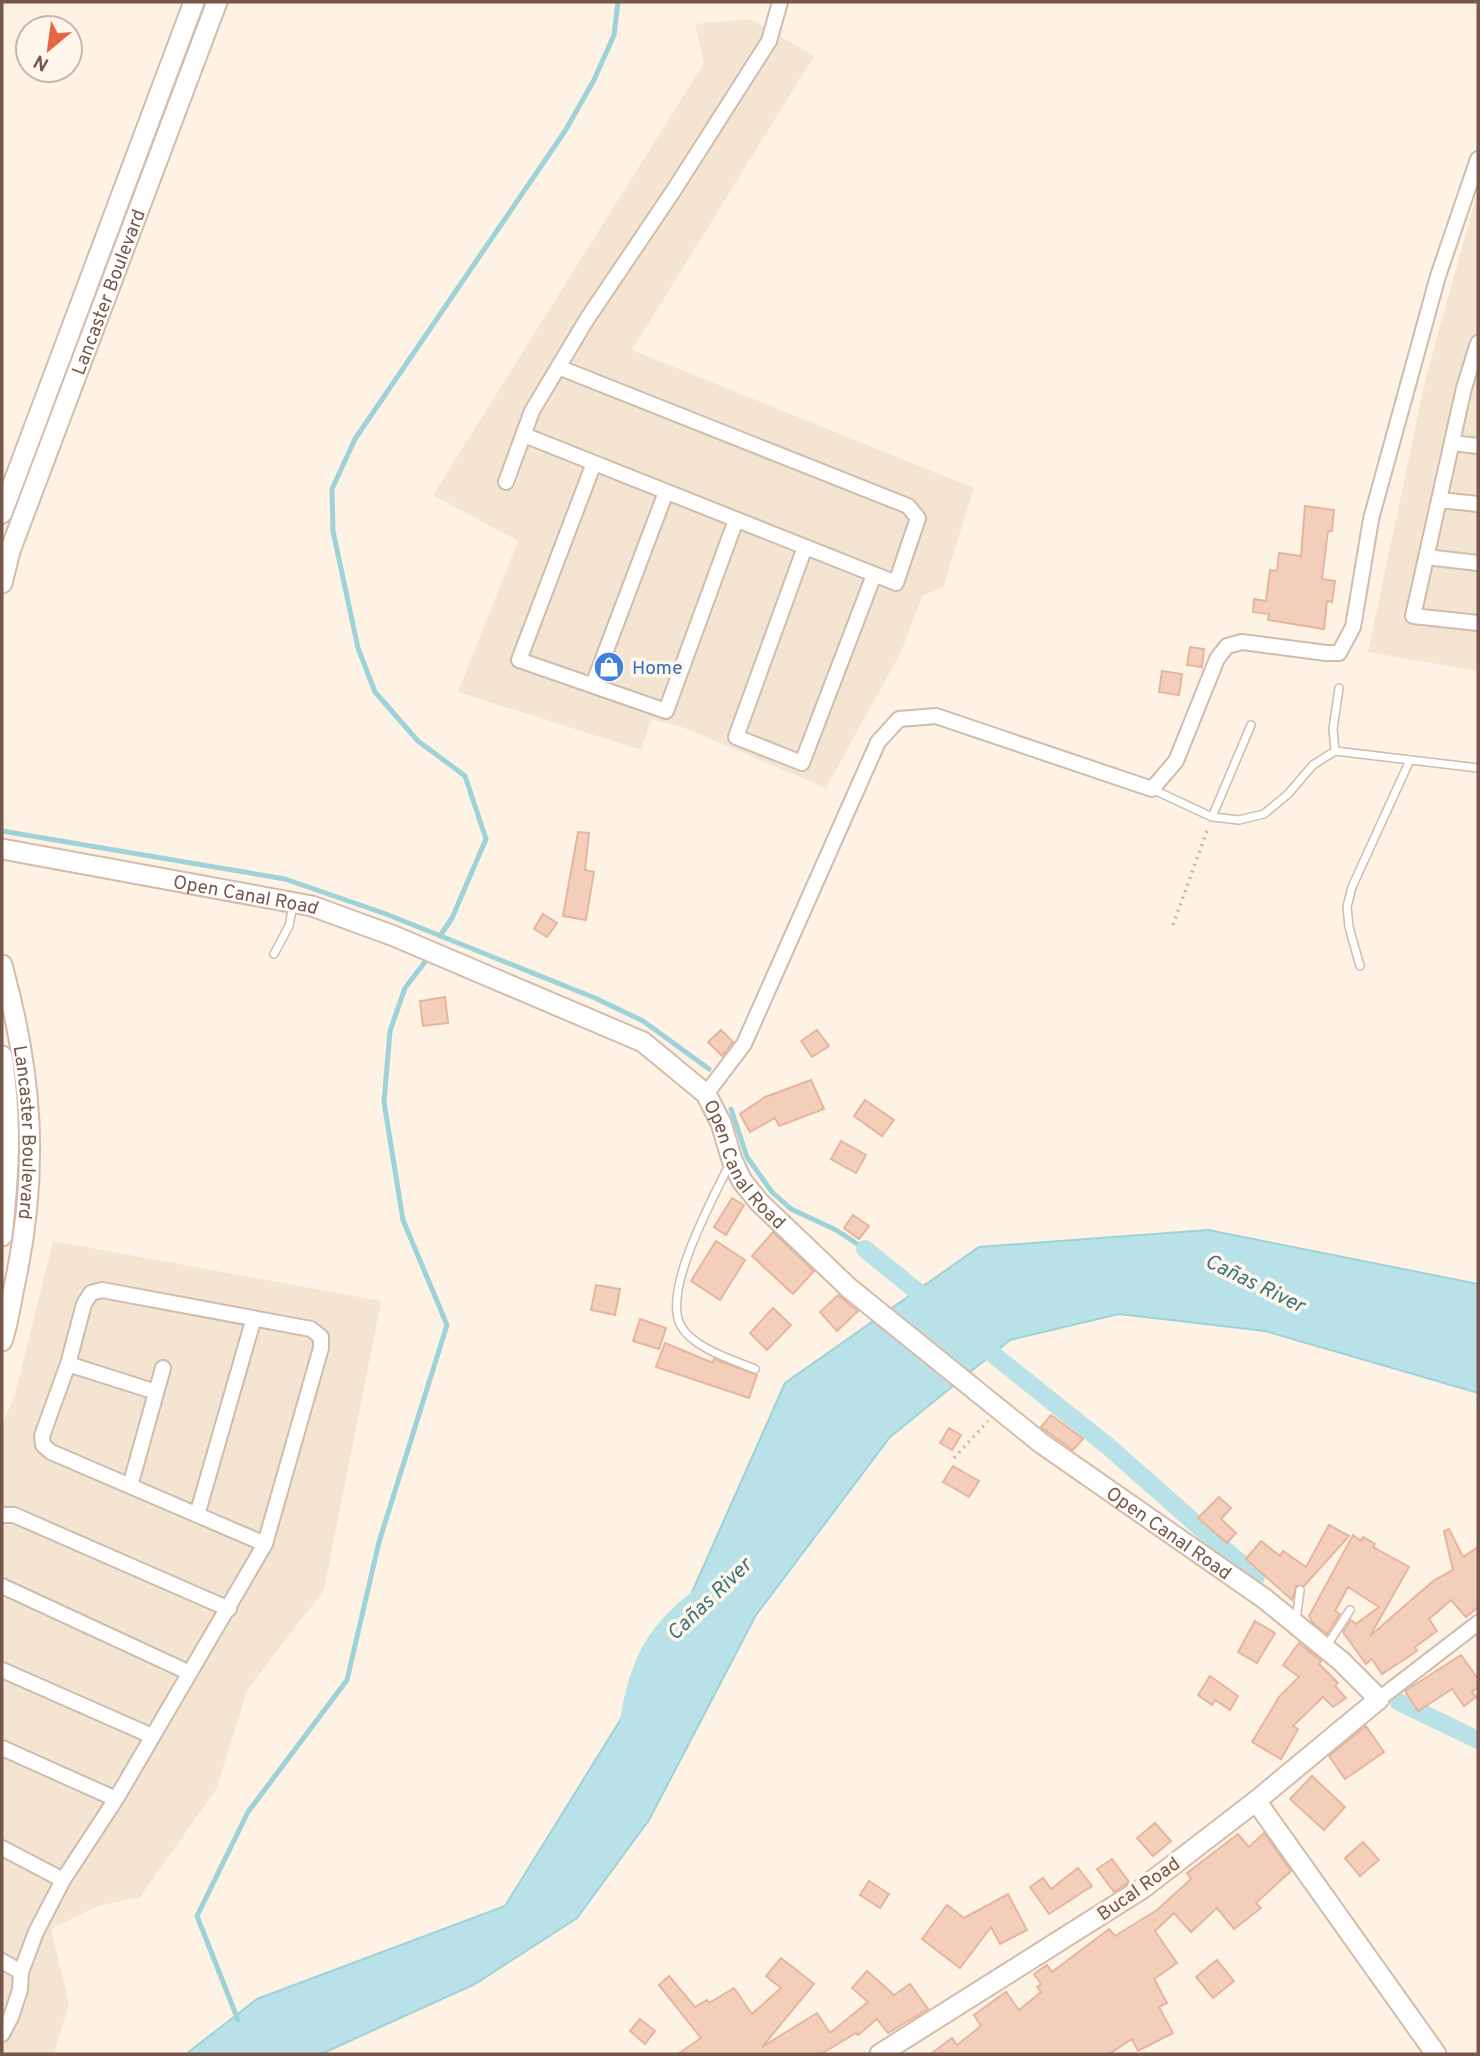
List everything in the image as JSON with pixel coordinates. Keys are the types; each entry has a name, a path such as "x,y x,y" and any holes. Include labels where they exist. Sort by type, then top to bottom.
{"street":[{"name":"Lancaster Boulevard","path":"2,513 194,2"},
{"name":"Lancaster Boulevard","path":"2,583 10,551 218,2"},
{"path":"506,482 532,411 769,41 780,2"},
{"path":"706,1094 744,1044 878,742 899,719 936,716 1153,789 1176,761 1217,659 1227,646 1242,642 1339,653 1346,645 1353,627 1371,519 1381,481 1438,276 1478,159"},
{"path":"1478,343 1471,389 1452,443 1413,616 1478,624"},
{"path":"524,435 896,583 918,518 908,506 558,367"},
{"path":"1452,443 1478,446"},
{"path":"594,463 519,660 666,711 736,520"},
{"path":"593,685 666,492"},
{"path":"1439,500 1478,504"},
{"path":"806,547 736,737 747,742 802,763 874,575"},
{"path":"1426,557 1478,563"},
{"name":"Open Canal Road","path":"2,849 294,901 394,936 643,1042 706,1094 721,1123 732,1160 742,1181 759,1202 849,1288 1076,1469 1208,1558 1296,1623 1326,1647 1378,1699"},
{"name":"Lancaster Boulevard","path":"2,965 17,1019 29,1091 32,1163 22,1250 2,1341"},
{"name":"Lancaster Boulevard","path":"2,1056 8,1093 10,1162 2,1236"},
{"path":"2,2034 14,2008 21,1972 36,1932 63,1880 116,1799 265,1544 321,1348 321,1337 311,1329 253,1321 102,1290 91,1293 84,1304 68,1364 42,1436 43,1445 51,1451 265,1544"},
{"path":"197,1515 253,1321"},
{"path":"68,1364 156,1392"},
{"path":"131,1486 163,1368"},
{"path":"2,1515 14,1515 229,1609"},
{"path":"2,1586 190,1672"},
{"path":"1378,1699 1478,1623"},
{"path":"2,1670 152,1736"},
{"name":"Bucal Road","path":"880,2054 1143,1888 1256,1801 1378,1699"},
{"path":"2,1748 116,1799"},
{"path":"1256,1801 1436,2054"},
{"path":"2,1848 63,1880"},
{"path":"2,1961 21,1972"}],"lane":[{"path":"1335,751 1334,729 1339,688"},
{"path":"1212,817 1251,725"},
{"path":"1153,789 1212,817 1240,820 1264,814 1288,794 1313,765 1335,751 1478,768"},
{"path":"1360,966 1349,927 1347,907 1352,887 1410,760"},
{"path":"274,954 289,926 294,901"},
{"path":"732,1160 696,1229 678,1290 676,1313 681,1328 713,1353 755,1369"},
{"path":"1296,1623 1300,1590"},
{"path":"1326,1647 1350,1611"}],"path":[{"path":"1173,925 1212,817"},
{"path":"954,1458 999,1409"}],"shaded area":[{"path":"751,19 814,56 632,350 974,488 943,587 922,596 901,652 826,788 682,727 651,719 641,750 458,692 518,541 433,495 704,63 695,24"},
{"path":"1478,190 1478,671 1368,652 1426,377"},
{"path":"53,1241 381,1301 324,1590 247,1690 217,1788 140,1897 98,1906 51,1929 69,2004 54,2054 2,2054 2,1425 15,1395"}],"water":[{"path":"1208,1230 1478,1284 1478,1393 1265,1331 1119,1314 1010,1340 890,1437 756,1615 649,1820 577,1918 475,1984 321,2054 186,2054 257,1999 505,1906 673,1635 785,1383 979,1247"}],"building":[{"path":"1305,506 1334,510 1332,531 1328,531 1322,579 1335,581 1332,602 1327,601 1324,629 1268,620 1269,614 1253,612 1254,599 1266,601 1270,570 1277,571 1279,553 1301,556"},
{"path":"1190,647 1204,649 1202,667 1187,665"},
{"path":"1162,671 1182,674 1179,695 1159,692"},
{"path":"578,832 589,833 585,870 594,872 586,920 563,916"},
{"path":"543,914 557,923 547,937 534,929"},
{"path":"445,997 448,1023 423,1026 420,1001"},
{"path":"721,1030 733,1042 722,1056 708,1042"},
{"path":"817,1030 829,1046 812,1057 801,1041"},
{"path":"811,1080 824,1109 779,1126 775,1118 750,1132 740,1114 765,1097"},
{"path":"865,1100 894,1120 882,1136 854,1116"},
{"path":"841,1141 866,1155 856,1173 831,1159"},
{"path":"732,1198 744,1205 726,1235 714,1227"},
{"path":"853,1215 869,1226 859,1239 844,1228"},
{"path":"773,1232 814,1271 793,1294 752,1256"},
{"path":"716,1241 745,1260 720,1300 691,1281"},
{"path":"596,1285 620,1289 615,1315 591,1310"},
{"path":"838,1295 858,1311 837,1331 820,1312"},
{"path":"773,1308 791,1325 767,1350 750,1333"},
{"path":"640,1319 666,1328 659,1349 633,1341"},
{"path":"665,1343 713,1363 714,1359 757,1375 749,1398 656,1367"},
{"path":"1051,1415 1083,1439 1073,1450 1041,1427"},
{"path":"949,1428 961,1435 952,1450 940,1443"},
{"path":"953,1466 979,1481 969,1497 943,1482"},
{"path":"1219,1497 1231,1508 1221,1519 1236,1533 1227,1543 1198,1518"},
{"path":"1329,1525 1349,1536 1304,1586 1296,1586 1292,1600 1246,1559 1261,1541 1280,1556 1283,1551 1306,1567"},
{"path":"1449,1529 1463,1557 1478,1547 1478,1607 1466,1617 1451,1600 1429,1619 1437,1631 1415,1647 1417,1651 1382,1674 1372,1659 1366,1664 1343,1632 1351,1620 1356,1624 1379,1607 1348,1587 1335,1611 1340,1614 1327,1634 1313,1623 1309,1616 1353,1535 1361,1541 1363,1537 1375,1544 1373,1547 1409,1567 1370,1636 1433,1581 1453,1570 1444,1531"},
{"path":"1255,1621 1275,1633 1257,1663 1238,1652"},
{"path":"1299,1643 1321,1661 1319,1664 1338,1683 1335,1686 1346,1698 1333,1707 1323,1697 1293,1726 1298,1729 1281,1759 1252,1742 1279,1697 1299,1677 1283,1665"},
{"path":"1461,1655 1478,1679 1478,1687 1472,1692 1476,1697 1464,1706 1452,1689 1418,1711 1405,1691"},
{"path":"1210,1676 1238,1696 1230,1710 1215,1700 1212,1705 1198,1695"},
{"path":"1366,1726 1384,1752 1345,1779 1329,1756"},
{"path":"1312,1776 1345,1807 1324,1830 1290,1799"},
{"path":"1155,1823 1171,1841 1153,1856 1137,1838"},
{"path":"1264,1833 1291,1871 1256,1903 1261,1908 1234,1929 1217,1908 1191,1932 1174,1913 1155,1931 1177,1963 1154,1979 1167,2003 1159,2007 1173,2033 1138,2051 1132,2039 1109,2054 931,2054 952,2038 957,2045 981,2026 974,2015 1006,1992 1019,2010 1041,1992 1037,1987 1041,1984 1034,1974 1047,1965 1052,1972 1109,1929 1115,1936 1157,1910 1191,1879 1187,1873 1238,1834 1249,1847"},
{"path":"1363,1842 1379,1860 1360,1876 1345,1858"},
{"path":"1112,1859 1129,1882 1114,1892 1097,1869"},
{"path":"1078,1868 1092,1886 1049,1914 1030,1887 1043,1878 1051,1889"},
{"path":"869,1881 889,1894 880,1908 860,1895"},
{"path":"1008,1894 1027,1930 1000,1944 991,1927 960,1968 922,1939 947,1905 964,1918"},
{"path":"781,1958 814,1984 762,2047 817,2013 830,2033 868,2002 852,1988 867,1971 894,1995 910,1984 928,2009 888,2033 877,2019 858,2035 856,2033 821,2054 678,2054 701,2038 659,1985 669,1976 695,2007 707,2000 709,2003 734,1988 752,2014 781,1988 766,1976"},
{"path":"1217,1960 1234,1981 1213,1998 1196,1977"},
{"path":"640,2019 655,2031 645,2044 630,2031"}],"waterway":[{"path":"440,936 452,918 486,839 465,776 418,741 375,692 358,648 333,531 332,489 355,439 565,131 594,80 614,35 618,2"},
{"path":"2,831 285,879 386,914 595,998 643,1021 709,1069"},
{"path":"238,2020 197,1916 248,1812 347,1680 379,1542 447,1325 403,1220 384,1102 390,1031 405,988 425,962"},
{"path":"731,1109 747,1157 772,1192 791,1209 836,1230 865,1249"},
{"path":"865,1249 935,1306"},
{"path":"975,1340 1109,1447 1256,1577"},
{"name":"Cañas River","path":"636,1722 645,1683 658,1651 680,1624 711,1598"},
{"path":"1399,1702 1478,1740"}],"place":[{"name":"Home","path":"609,667"}]}
